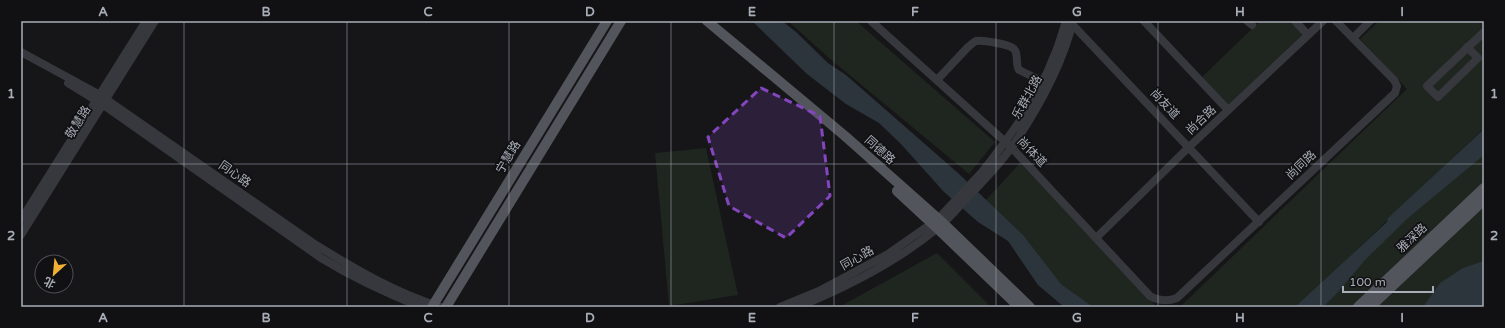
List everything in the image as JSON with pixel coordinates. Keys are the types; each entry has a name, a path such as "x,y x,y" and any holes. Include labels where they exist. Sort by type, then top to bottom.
{"main road":[{"name":"宁慧路","path":"435,306 607,21"},
{"name":"宁慧路","path":"446,307 621,21"},
{"name":"同德路","path":"698,21 938,223 1019,307"},
{"name":"同德路","path":"707,21 845,136 1030,307"},
{"name":"雅深路","path":"1358,307 1484,188"},
{"name":"雅深路","path":"1370,307 1484,200"}],"street":[{"name":"敬慧路","path":"21,235 146,21"},
{"name":"敬慧路","path":"21,220 155,21"},
{"name":"尚体道","path":"871,21 1008,145 1150,296 1156,300 1170,301"},
{"path":"1144,21 1228,110"},
{"path":"1295,21 1308,35"},
{"name":"尚合路","path":"1096,238 1189,147 1323,21"},
{"path":"1336,21 1353,38 1370,21"},
{"name":"乐群北路","path":"938,223 985,174 1032,115 1045,83 1057,67 1070,22"},
{"name":"尚友道","path":"1070,22 1259,222"},
{"path":"1467,47 1478,58 1438,97 1427,86 1467,47 1484,32"},
{"name":"尚同路","path":"1170,301 1177,298 1395,93 1397,86 1394,80 1353,38"},
{"path":"937,80 968,47 973,43 980,41 1006,45 1014,49 1016,53 1016,66 1019,70 1045,83"},
{"name":"同心路","path":"21,52 101,100 322,248 376,280 435,306"},
{"name":"同心路","path":"21,56 101,100 321,258 350,276 382,292 421,307"},
{"name":"同心路","path":"780,307 819,291 855,273 938,223"},
{"name":"同心路","path":"798,307 848,285 890,261 938,223"}],"highlighted area":[{"path":"761,88 820,116 830,196 786,238 729,206 708,137"}],"shaded area":[{"path":"752,21 782,21 796,32 828,63 846,75 958,173 1023,235 1061,284 1093,307 1064,307 1038,285 1008,241 978,222 944,192 901,144 879,123 846,104 807,74"},
{"path":"788,21 856,21 995,142 969,174 829,58"},
{"path":"1260,21 1290,21 1303,34 1228,105 1202,77"},
{"path":"1379,21 1484,21 1484,128 1297,307 1180,307 1407,89 1360,39"},
{"path":"1484,129 1484,155 1408,218 1365,260 1339,291 1323,307 1295,307 1387,222 1388,218"},
{"path":"1484,141 1484,307 1308,307"},
{"path":"706,148 738,295 669,306 655,153"},
{"path":"1020,163 1155,305 1180,307 1091,307 1061,284 986,200"},
{"path":"937,253 991,307 839,307"},
{"path":"1484,261 1484,307 1423,307 1440,283 1463,268"}]}
